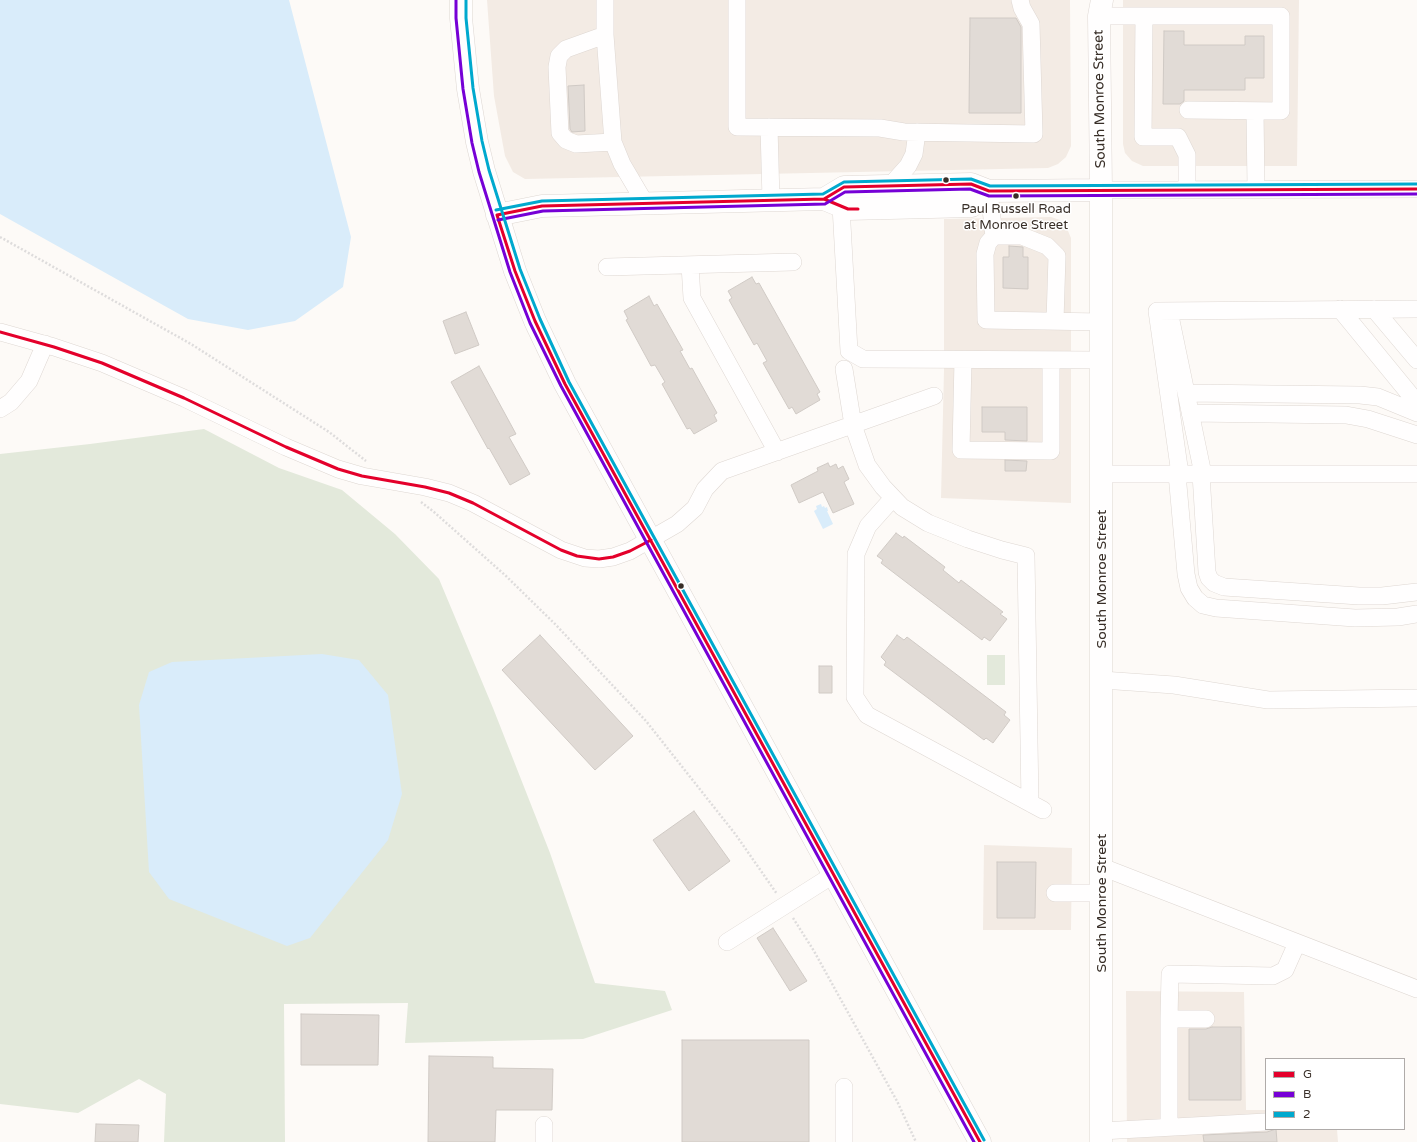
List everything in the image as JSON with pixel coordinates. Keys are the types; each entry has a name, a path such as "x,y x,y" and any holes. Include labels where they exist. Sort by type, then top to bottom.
{"main road":[{"path":"461,0 468,89 478,149 486,181 515,271 535,321 565,384 980,1142"},
{"name":"South Monroe Street","path":"1099,5 1102,322 1101,1136"},
{"path":"832,203 844,187 971,184 989,191 1101,190"},
{"path":"497,215 542,206 772,200 832,203 848,209 972,206 989,191"}],"street":[{"path":"605,0 605,35 613,142 622,164 645,203"},
{"path":"737,0 737,127 880,128 904,132 1034,134 1031,24 1022,8 1020,0"},
{"path":"1099,5 1144,16 1280,16 1281,111 1188,110"},
{"path":"1144,16 1143,136 1178,137 1187,155 1187,190"},
{"path":"605,35 566,49 560,56 557,67 560,133 566,140 576,144 613,142"},
{"path":"1255,111 1256,190"},
{"path":"769,127 772,200"},
{"path":"890,186 908,166 914,154 917,132"},
{"path":"1101,190 1417,189"},
{"path":"989,191 994,236 988,243 985,254 986,320 1102,322"},
{"path":"832,203 849,351 862,359 1102,360"},
{"path":"994,236 1022,236 1046,246 1057,256 1055,321"},
{"path":"607,267 793,262"},
{"path":"690,265 692,298 777,452"},
{"path":"1340,309 1417,403"},
{"path":"1374,309 1417,360"},
{"path":"1417,309 1156,310 1179,474 1186,574 1189,588 1195,598 1203,605 1216,608 1356,618 1398,617 1417,614"},
{"path":"1169,310 1202,474 1207,572 1209,578 1214,583 1224,587 1359,596 1382,596 1417,592"},
{"path":"0,332 45,344 102,363 184,398 286,447 338,469 362,476 425,487 449,493 473,503 561,550 576,556 599,559 613,557 630,551 677,524 695,508 705,489 722,471 934,396"},
{"path":"0,409 11,402 29,381 45,344"},
{"path":"963,360 961,450 1051,451 1051,360"},
{"path":"844,369 853,425 867,465 893,498 902,507 928,523 968,539 1026,556 1037,807 867,715 855,697 856,554 868,526 893,498"},
{"path":"1186,393 1360,395 1378,397 1417,413"},
{"path":"1190,414 1346,415 1368,419 1417,435"},
{"path":"1102,474 1417,474"},
{"path":"1102,680 1174,685 1268,700 1417,698"},
{"path":"1102,866 1417,989"},
{"path":"727,942 833,875"},
{"path":"1055,894 1102,893"},
{"path":"1163,1132 1170,974 1273,976 1285,970 1297,943"},
{"path":"1169,1019 1206,1019"},
{"path":"844,1087 844,1142"},
{"path":"1101,1136 1163,1132 1265,1122"},
{"path":"544,1124 544,1142"}],"path":[{"path":"0,237 191,344 329,432 369,464"},
{"path":"416,499 434,512 506,576 556,625 646,721 736,835 814,951 893,1094 916,1142"}],"shaded area":[{"path":"487,0 1070,0 1071,146 1066,157 1058,164 1048,168 525,179 513,172 505,156 494,96"},
{"path":"1123,0 1299,0 1297,166 1143,166 1132,161 1125,153 1123,144"},
{"path":"1051,217 1060,220 1071,238 1071,503 941,498 944,370 944,219"},
{"path":"204,429 279,468 342,490 395,534 439,579 493,708 550,853 595,983 665,991 672,1010 583,1039 405,1043 408,1003 284,1004 285,1142 164,1142 166,1094 139,1079 78,1113 0,1104 0,454"},
{"path":"987,655 1005,655 1005,685 987,685"},
{"path":"984,845 1072,848 1071,930 983,930"},
{"path":"1126,991 1244,992 1246,1110 1265,1110 1265,1130 1337,1130 1338,1142 1127,1142"}],"water":[{"path":"0,0 289,0 351,237 343,287 295,321 248,330 188,319 0,214"},
{"path":"821,504 822,507 827,507 827,511 833,524 823,529 814,511 817,509 816,506"},
{"path":"322,654 359,660 388,695 402,794 388,840 310,938 287,946 169,899 149,872 139,705 149,672 172,662"}],"building":[{"path":"970,18 1016,18 1021,27 1021,113 969,113"},
{"path":"1164,31 1184,31 1184,45 1245,45 1245,36 1264,36 1264,78 1245,78 1245,90 1184,90 1184,101 1180,104 1163,104"},
{"path":"584,85 585,131 572,132 570,129 568,86"},
{"path":"1009,246 1023,247 1023,257 1028,257 1028,289 1003,288 1003,257 1009,257"},
{"path":"752,277 756,284 759,283 820,392 817,394 820,400 796,414 792,407 789,409 763,363 767,361 757,343 754,345 729,300 732,298 728,291"},
{"path":"649,296 654,306 657,304 683,350 680,351 690,369 692,368 717,413 714,415 717,421 694,434 690,428 687,429 662,384 665,382 655,365 651,366 626,320 628,319 624,311"},
{"path":"466,312 479,345 455,354 443,321"},
{"path":"479,366 516,434 509,437 530,474 510,485 451,382"},
{"path":"982,407 1027,407 1027,441 1005,440 1005,432 982,432"},
{"path":"1005,460 1027,461 1026,471 1005,471"},
{"path":"828,463 830,467 836,464 838,469 843,466 849,479 844,482 854,504 833,513 823,492 799,503 791,485 818,471 817,468"},
{"path":"896,533 903,538 904,536 945,567 943,570 959,583 961,580 1003,612 1000,614 1007,619 990,641 984,637 982,640 881,563 883,560 877,556"},
{"path":"540,635 633,736 595,770 502,670"},
{"path":"897,635 904,640 907,637 1006,712 1004,715 1010,720 993,743 986,738 984,740 884,665 886,662 881,657"},
{"path":"819,666 832,666 832,693 819,693"},
{"path":"694,811 730,861 689,891 653,840"},
{"path":"997,862 1036,862 1035,918 997,918"},
{"path":"773,928 807,981 790,991 757,938"},
{"path":"301,1014 379,1015 378,1065 301,1065"},
{"path":"1212,1027 1241,1027 1241,1100 1189,1100 1189,1029 1206,1029"},
{"path":"682,1040 809,1040 809,1142 682,1142"},
{"path":"429,1056 493,1057 493,1068 553,1069 552,1110 496,1110 495,1142 428,1142"},
{"path":"96,1124 139,1125 138,1142 95,1142"},
{"path":"1276,1130 1277,1142 1204,1142 1203,1135 1267,1132"}],"transit line":[{"name":"B","path":"456,0 456,18 463,89 472,143 479,172 510,272 530,323 561,386 974,1142"},
{"name":"2","path":"466,0 466,18 473,88 482,141 489,170 520,269 540,319 569,382 984,1140"},
{"name":"2","path":"496,210 542,201 823,194 844,182 971,179 990,186 1417,184"},
{"name":"G","path":"824,199 844,187 971,184 989,191 1417,189"},
{"name":"B","path":"498,220 543,211 825,204 845,192 970,189 989,196 1417,194"},
{"name":"G","path":"497,215 542,206 824,199 848,209 858,209"},
{"name":"G","path":"497,215 515,271 535,321 565,384 980,1142"},
{"name":"G","path":"0,332 54,347 102,363 184,398 286,447 338,469 362,476 425,487 449,493 473,503 561,550 577,556 599,559 613,557 630,551 651,540"}],"place":[{"name":"Paul Russell Road at Monroe Street","path":"1016,196"}]}
